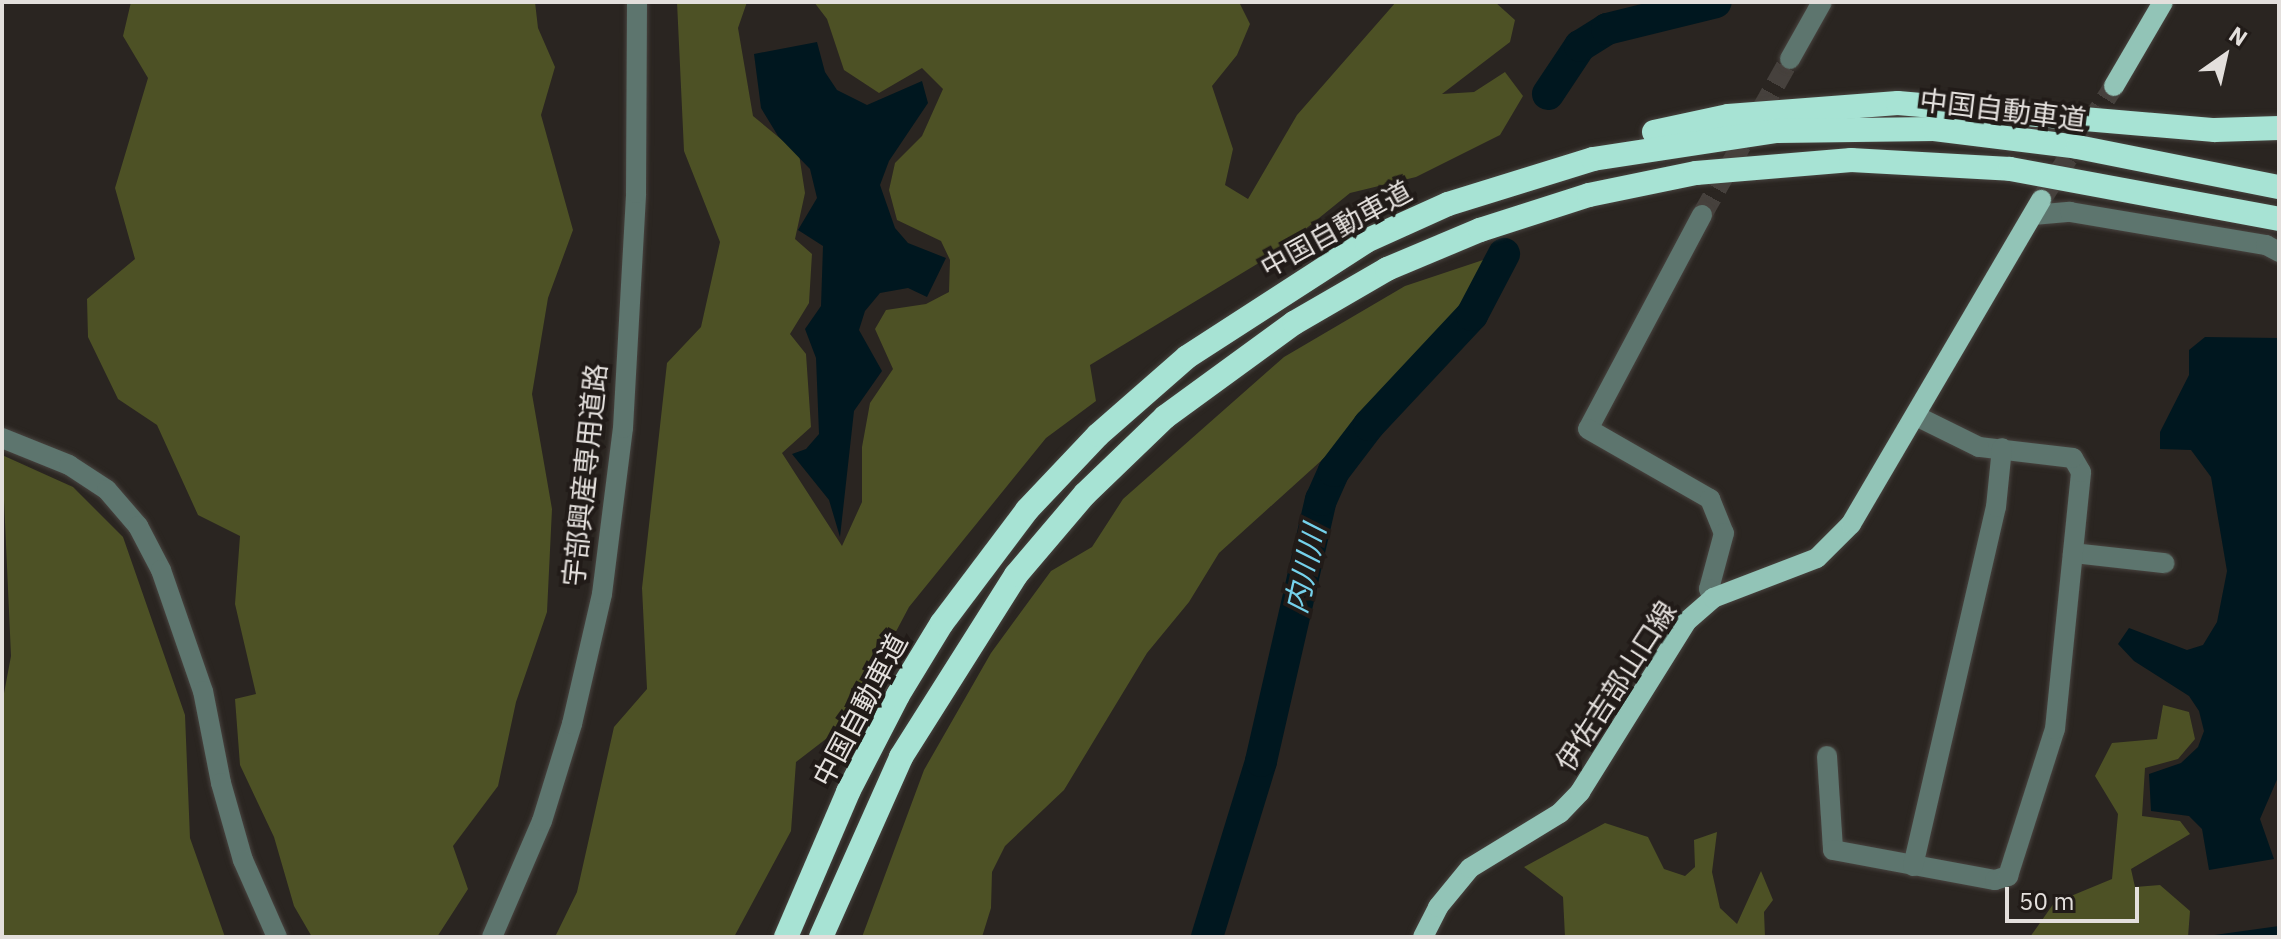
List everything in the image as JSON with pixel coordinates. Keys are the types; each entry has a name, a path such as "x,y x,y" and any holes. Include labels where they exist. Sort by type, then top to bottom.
{"highway":[{"path":"1448,204 1602,143 1728,116 1817,107 1953,104 2169,127 2279,128"},
{"name":"中国自動車道","path":"786,937 848,792 905,683 994,551 1065,467 1138,398 1239,319 1366,241 1448,204 1593,159 1667,144 1854,127 1934,129 2078,147 2279,187"},
{"name":"中国自動車道","path":"821,937 901,757 1016,575 1085,494 1165,417 1294,323 1387,269 1480,230 1589,195 1696,173 1808,162 1907,161 2010,169 2279,219"}],"main road":[{"path":"2114,86 2163,2"},
{"name":"伊佐吉部山口線","path":"1423,937 1438,907 1470,868 1560,813 1580,792 1622,732 1671,643 1713,598 1787,571 1834,544 1916,416 2037,207"}],"street":[{"name":"宇部興産専用道路","path":"492,937 542,821 572,724 602,594 623,428 636,193 637,2"},
{"path":"1790,59 1822,2"},
{"path":"2037,207 2266,245 2279,252"},
{"path":"1702,215 1588,429 1710,499 1724,533 1709,589 1713,598"},
{"path":"1827,756 1833,850 1995,880 2008,876 2016,862 2055,729 2081,472 2073,458 1979,447 1916,416"},
{"path":"2,438 69,465 107,490 138,526 161,570 203,691 221,783 243,860 277,937"},
{"path":"1913,866 1996,507 2002,448"},
{"path":"2073,553 2164,563"}],"green space":[{"path":"131,2 535,2 538,28 555,67 541,115 573,230 548,298 532,394 552,509 547,612 516,702 498,786 453,846 468,889 437,937 312,937 294,906 274,837 240,765 235,699 256,694 235,604 240,536 198,515 157,425 118,399 88,337 87,299 135,259 115,188 148,78 123,36"},
{"path":"677,2 747,2 738,28 753,116 799,154 805,193 795,239 812,254 809,303 790,334 806,354 811,427 782,453 842,546 862,502 862,447 870,403 893,369 875,329 886,310 926,304 949,292 950,260 941,241 897,220 889,190 895,163 922,136 943,89 922,68 879,93 844,70 827,19 814,2 1239,2 1250,24 1237,55 1212,86 1233,149 1225,185 1248,199 1297,115 1396,2 1495,2 1515,20 1510,42 1442,94 1474,92 1505,72 1523,96 1500,135 1416,177 1350,193 1277,252 1090,365 1096,401 1046,438 909,607 848,722 796,762 791,831 734,937 555,937 577,892 614,727 647,689 642,588 667,363 701,327 720,242 684,151"},
{"path":"1486,259 1483,285 1446,327 1333,450 1219,553 1189,602 1147,653 1064,790 1005,846 992,872 991,908 982,937 862,937 924,770 991,653 1051,571 1092,547 1123,499 1284,357 1405,286"},
{"path":"2,455 73,487 123,537 185,715 190,838 225,937 2,937 2,704 11,656"},
{"path":"2163,705 2189,712 2195,739 2178,759 2145,768 2142,816 2180,821 2190,834 2131,869 2135,887 2160,885 2190,911 2188,937 2030,937 2054,903 2112,879 2118,814 2095,776 2112,743 2157,739"},
{"path":"1605,823 1648,837 1664,869 1685,876 1695,867 1694,840 1717,832 1712,872 1720,908 1737,924 1761,871 1773,900 1764,912 1765,937 1565,937 1563,897 1524,867"}],"water":[{"path":"817,42 825,72 837,90 867,105 922,81 928,103 889,161 880,185 895,228 908,243 946,258 927,297 908,288 880,293 865,311 859,330 882,371 854,411 840,537 829,500 792,454 806,449 819,434 816,358 805,329 821,306 823,246 798,230 817,198 810,169 778,136 761,108 754,54"},
{"path":"2205,337 2279,338 2279,775 2260,819 2274,859 2209,870 2202,829 2189,816 2151,811 2149,774 2181,763 2198,747 2204,731 2199,711 2189,696 2134,661 2118,644 2129,628 2187,650 2203,645 2217,622 2227,571 2211,477 2191,450 2160,449 2160,432 2189,375 2189,350"},
{"path":"2279,926 2279,937 2200,937"}],"waterway":[{"name":"内川川","path":"1548,94 1580,46 1607,29 1716,2"},
{"name":"内川川","path":"1207,937 1261,761 1321,500 1334,471 1369,425 1472,315 1504,254"}],"tunnel":[{"path":"1702,215 1790,59"},
{"path":"2041,200 2114,86"}]}
